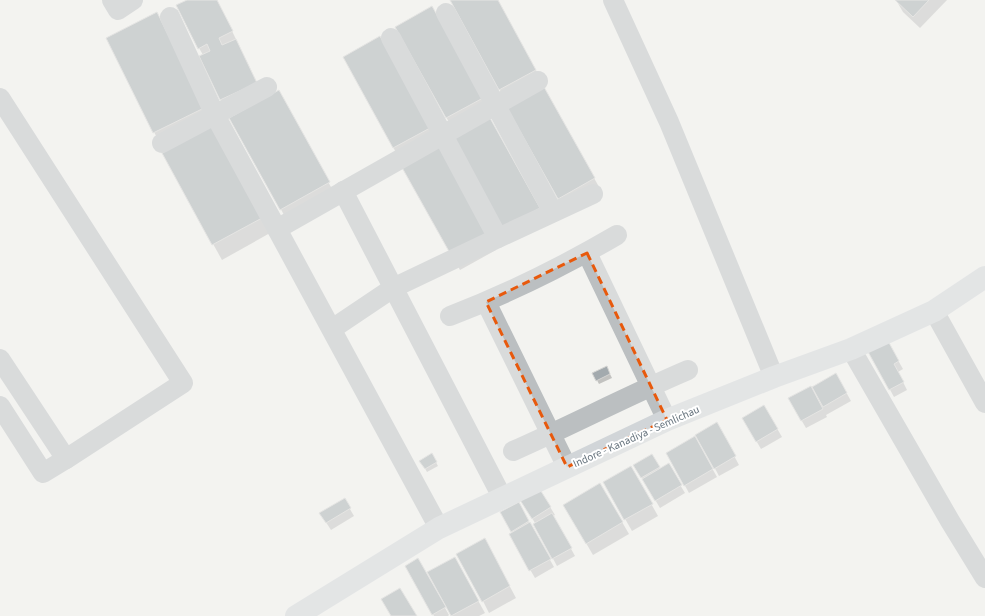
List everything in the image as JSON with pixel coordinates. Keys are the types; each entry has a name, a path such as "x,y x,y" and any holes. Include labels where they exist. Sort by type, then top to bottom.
{"main road":[{"name":"Indore - Kanadiya - Semlichau","path":"296,616 439,528 502,497 667,420 774,377 851,350 934,311 985,277"}],"street":[{"path":"112,0 118,10 133,0"},
{"path":"613,0 669,122 774,377"},
{"path":"446,13 553,212"},
{"path":"170,17 215,115 439,528"},
{"path":"391,38 498,238"},
{"path":"277,229 538,81"},
{"path":"162,143 267,87"},
{"path":"0,98 183,383 43,473 0,406"},
{"path":"344,192 502,497"},
{"path":"332,329 394,288 593,194"},
{"path":"450,316 486,302 587,253 617,235"},
{"path":"587,253 667,420"},
{"path":"486,302 567,467"},
{"path":"934,311 985,403"},
{"path":"851,350 950,521 985,578"},
{"path":"0,359 66,459"},
{"path":"513,451 650,386 688,370"}],"highlighted area":[{"path":"587,253 667,420 567,467 486,302"}],"building":[{"path":"187,0 217,0 233,31 219,38 222,45 236,39 257,83 220,100 199,56 210,51 207,44 198,49 176,5"},
{"path":"450,0 498,0 536,70 499,90"},
{"path":"895,0 929,0 913,17"},
{"path":"432,6 483,98 446,118 395,27"},
{"path":"157,12 204,108 153,133 106,38"},
{"path":"380,36 430,128 393,148 343,57"},
{"path":"544,87 595,178 558,199 507,108"},
{"path":"279,90 330,182 280,210 229,118"},
{"path":"490,118 540,208 503,229 453,138"},
{"path":"212,126 262,218 212,245 162,153"},
{"path":"438,143 488,235 451,255 400,164"},
{"path":"887,339 899,361 894,364 904,382 889,390 867,350"},
{"path":"607,366 610,374 596,381 592,373"},
{"path":"836,373 847,393 823,407 812,387"},
{"path":"811,386 823,409 801,421 788,398"},
{"path":"764,405 778,429 756,442 742,418"},
{"path":"717,422 736,456 714,469 695,435"},
{"path":"695,436 713,469 684,486 666,453"},
{"path":"432,453 437,462 425,469 419,461"},
{"path":"652,454 660,467 641,478 633,465"},
{"path":"669,463 682,485 655,501 642,479"},
{"path":"631,466 653,504 624,520 603,482"},
{"path":"600,483 623,522 586,544 563,505"},
{"path":"539,488 551,507 532,519 520,500"},
{"path":"345,498 351,508 326,523 319,513"},
{"path":"519,502 529,521 511,532 500,512"},
{"path":"552,513 572,548 552,559 533,524"},
{"path":"530,522 551,559 529,571 509,534"},
{"path":"485,538 510,586 482,602 456,554"},
{"path":"455,557 479,601 451,616 427,572"},
{"path":"418,558 446,607 432,615 405,566"},
{"path":"400,588 417,616 391,616 381,599"}]}
